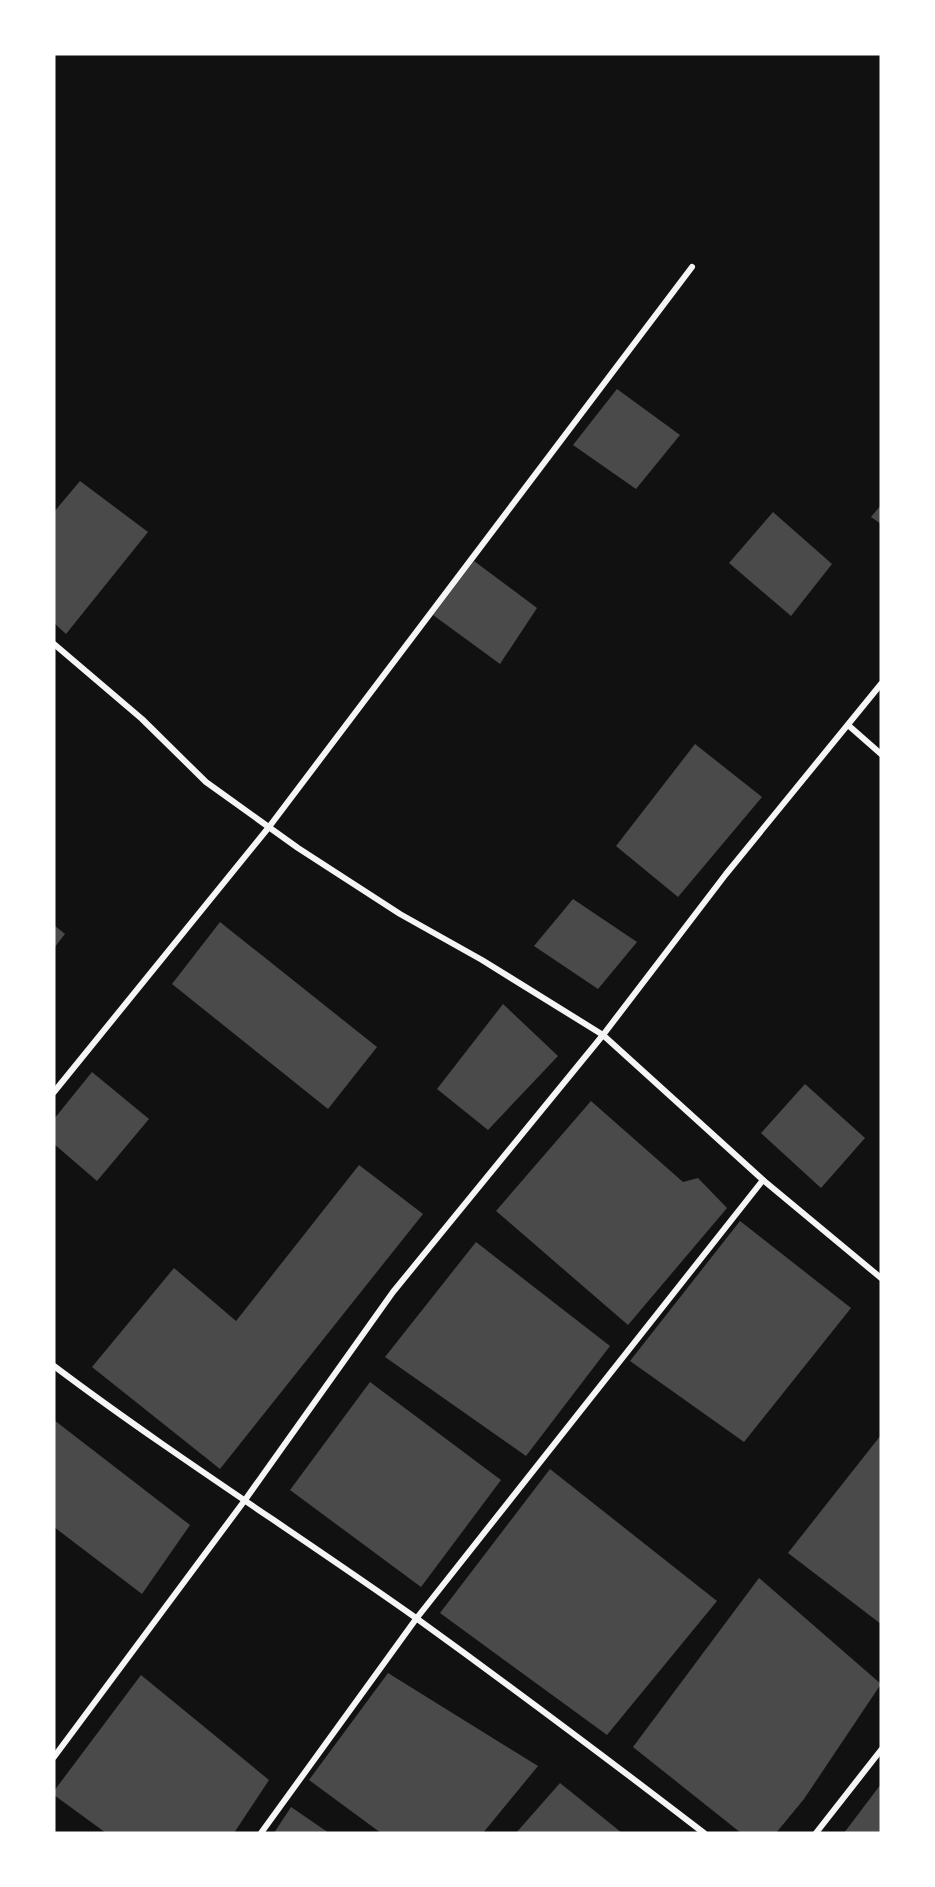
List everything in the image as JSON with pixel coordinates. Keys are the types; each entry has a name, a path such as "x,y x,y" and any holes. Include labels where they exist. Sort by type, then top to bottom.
{"street":[{"path":"54,1092 269,827 692,267"},
{"path":"54,644 142,719 206,782 269,827 400,914 482,960 603,1035 763,1180 881,1278"},
{"path":"54,1757 245,1500 393,1292 603,1035 726,874 881,684"},
{"path":"848,725 881,754"},
{"path":"261,1833 416,1619 763,1180"},
{"path":"54,1366 129,1422 416,1619 573,1733 704,1833"},
{"path":"816,1833 881,1750"}],"building":[{"path":"617,389 680,435 636,489 573,445"},
{"path":"80,481 148,532 66,634 54,623 54,512"},
{"path":"881,505 881,524 871,517"},
{"path":"773,512 832,564 791,616 729,563"},
{"path":"474,561 537,608 500,664 433,615"},
{"path":"695,744 762,797 678,897 616,846"},
{"path":"573,899 637,942 598,989 534,946"},
{"path":"220,922 377,1047 328,1109 172,984"},
{"path":"54,925 65,934 54,948"},
{"path":"503,1004 558,1056 488,1130 437,1089"},
{"path":"92,1072 149,1119 97,1181 54,1144 54,1119"},
{"path":"805,1084 865,1138 821,1188 761,1133"},
{"path":"591,1101 683,1182 698,1178 727,1208 628,1325 496,1211"},
{"path":"359,1165 423,1214 220,1469 92,1367 174,1268 236,1321"},
{"path":"740,1221 851,1308 744,1442 630,1361"},
{"path":"476,1242 610,1346 526,1456 385,1357"},
{"path":"370,1382 501,1480 421,1587 290,1490"},
{"path":"54,1420 190,1525 142,1594 54,1527"},
{"path":"881,1435 881,1624 788,1553"},
{"path":"550,1469 717,1601 607,1735 440,1613"},
{"path":"759,1578 881,1684 804,1799 776,1833 741,1833 633,1747"},
{"path":"388,1673 538,1766 483,1833 381,1833 309,1780"},
{"path":"141,1675 269,1780 234,1833 106,1833 54,1795 54,1791"},
{"path":"560,1783 622,1833 516,1833"},
{"path":"881,1784 881,1833 844,1833"},
{"path":"291,1807 329,1833 274,1833"}]}
